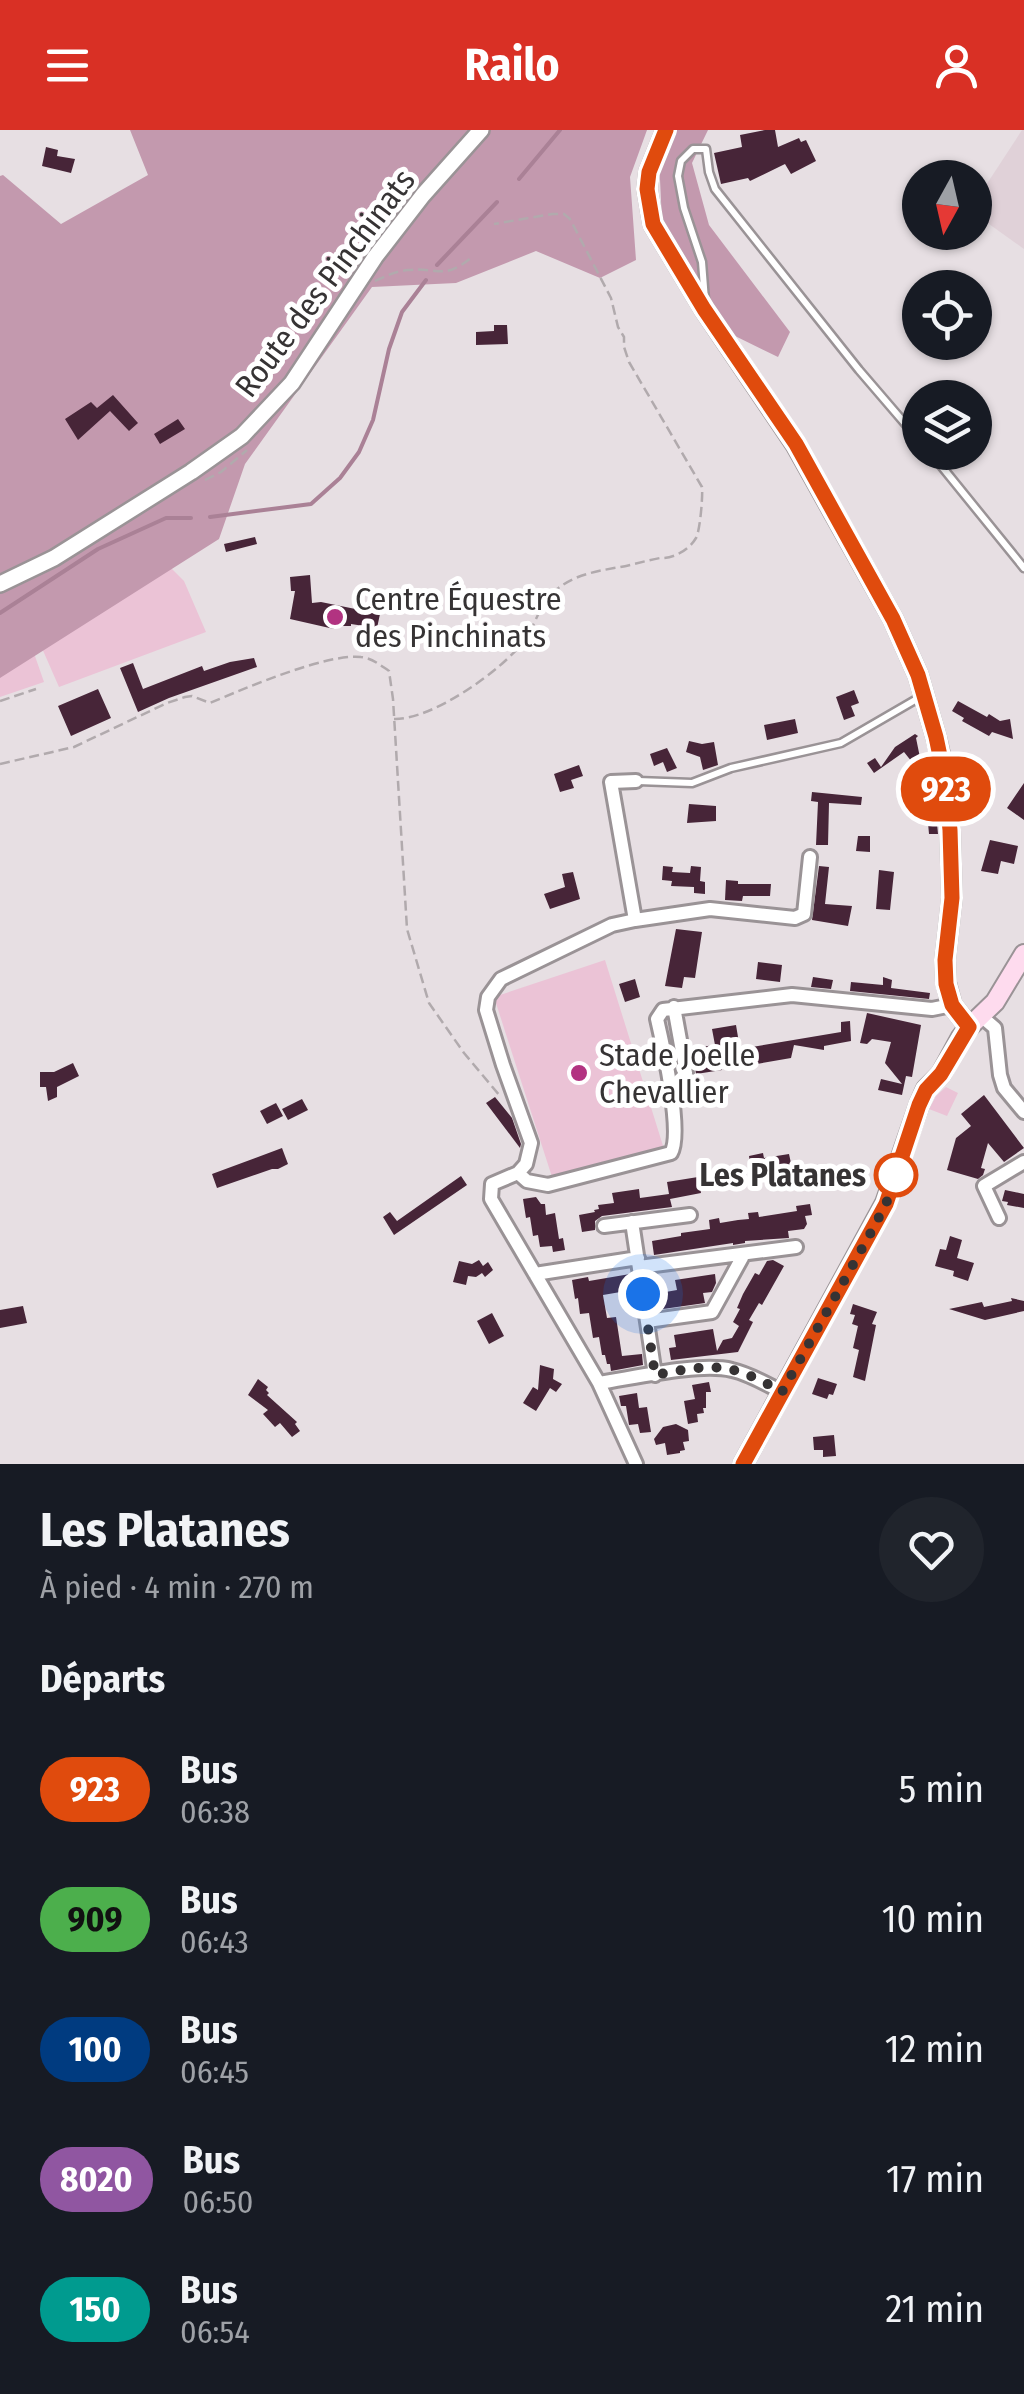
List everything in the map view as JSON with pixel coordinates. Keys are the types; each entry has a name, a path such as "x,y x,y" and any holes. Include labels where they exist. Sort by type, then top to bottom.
{"main road":[{"path":"666,130 649,172 647,189 653,224 796,444 893,619 918,675 944,775 950,830 952,898 946,984 952,1005 975,1021"},
{"path":"743,1464 886,1204 926,1090 975,1021 995,1002 1024,954"}],"street":[{"name":"Route des Pinchinats","path":"0,584 54,558 242,436 292,383 376,257 422,196 481,130"},
{"path":"635,920 611,782 636,781"},
{"path":"636,1464 599,1383 492,1199 492,1184 518,1173 526,1164 531,1144 486,1010 488,997 501,979 612,925 710,909 795,918 804,914 810,857"},
{"path":"518,1173 527,1180 548,1185 671,1153 677,1144 670,1078 657,1016 663,1010 792,995 932,1010 952,1005"},
{"path":"671,1100 686,1073 674,1007"},
{"path":"975,1021 995,1028 1004,1088 1024,1112"},
{"path":"999,1218 984,1186 1024,1162"},
{"path":"604,1226 690,1215"},
{"path":"632,1222 655,1375"},
{"path":"535,1274 796,1247"},
{"path":"647,1321 712,1312 744,1254"},
{"path":"599,1383 707,1367 754,1377 782,1392"}],"lane":[{"path":"706,311 702,262 678,176 682,160 692,149 706,149 715,188 902,419"},
{"path":"945,470 1024,568"},
{"path":"636,781 692,783 731,768 841,743 924,694"}],"path":[{"path":"394,719 412,718 433,709 488,674 524,640 548,596 558,588 586,573 668,559 696,538 698,530 702,487 629,362 611,298 570,219 564,214 552,214 494,224"},
{"path":"375,281 409,270 447,272 472,257"},
{"path":"199,483 220,472 256,443"},
{"path":"0,764 74,748 185,697 210,704 329,660 370,658 389,671 406,930 429,1003 502,1098"},
{"path":"0,701 36,689"}],"shaded area":[{"path":"130,130 647,130 630,177 636,260 600,278 536,251 456,283 372,287 245,464 219,539 0,678 0,176 61,224 148,175"},
{"path":"673,130 708,130 692,163 709,225 790,332 778,357 731,334 662,222 659,158"},
{"path":"1024,130 1024,249 992,226 992,176"},
{"path":"163,560 184,581 206,632 59,687 34,630"},
{"path":"28,636 44,682 0,697 0,646"},
{"name":"Stade Joelle Chevallier","path":"605,960 664,1149 553,1180 494,997"},
{"path":"946,1087 958,1093 947,1116 929,1109"}],"building":[{"path":"775,130 778,147 799,138 801,142 806,140 816,161 791,174 785,164 750,181 748,178 721,184 714,153 742,147 740,135"},
{"path":"46,147 58,150 57,156 75,159 71,173 42,166"},
{"path":"494,325 507,325 508,344 476,345 476,332 494,331"},
{"path":"113,395 138,423 129,431 110,411 78,440 65,419 91,402 97,408"},
{"path":"178,419 185,429 160,444 154,434"},
{"path":"255,537 257,544 226,552 224,544"},
{"name":"Centre Équestre des Pinchinats","path":"310,575 312,603 380,614 377,628 351,624 334,629 290,619 295,591 291,591 290,577"},
{"path":"254,658 257,667 138,712 120,668 133,663 143,689 202,666 204,671"},
{"path":"98,689 111,718 71,736 58,706"},
{"path":"854,690 859,703 851,706 855,716 844,720 836,697"},
{"path":"958,701 987,717 989,714 1000,721 1010,719 1013,739 992,732 989,736 962,721 964,718 952,711"},
{"path":"795,719 798,733 767,740 764,725"},
{"path":"915,734 926,787 912,790 909,775 915,773 904,752 874,773 867,763 875,758 881,767 895,747"},
{"path":"689,741 714,742 718,765 703,770 700,757 686,752"},
{"path":"667,748 677,768 667,772 663,762 654,766 650,754"},
{"path":"579,765 583,776 571,780 574,788 560,792 554,774"},
{"path":"1024,783 1024,820 1007,808"},
{"path":"812,792 862,797 861,805 829,803 828,845 816,845 818,802 811,801"},
{"path":"689,804 716,806 716,821 687,823"},
{"path":"927,812 936,812 938,834 929,834"},
{"path":"858,836 870,836 870,852 856,851"},
{"path":"990,840 1018,846 1014,864 1001,861 998,874 981,871"},
{"path":"663,866 673,867 672,872 690,873 691,866 701,867 700,881 705,882 705,894 694,893 694,887 671,886 672,881 662,880"},
{"path":"819,866 829,867 825,904 852,906 848,926 812,920"},
{"path":"879,870 894,872 890,910 876,909"},
{"path":"573,872 580,899 550,909 544,894 565,887 562,874"},
{"path":"726,880 771,884 770,896 725,900"},
{"path":"676,929 702,932 695,978 684,977 682,988 665,986"},
{"path":"758,962 782,965 780,982 756,979"},
{"path":"813,977 833,980 831,989 811,987"},
{"path":"883,977 892,980 891,988 930,993 929,999 850,991 851,982 883,985"},
{"path":"635,979 640,997 625,1002 619,984"},
{"path":"867,1013 921,1025 912,1077 906,1076 902,1095 878,1090 881,1079 902,1084 885,1063 891,1042 872,1039 867,1044 860,1043"},
{"path":"850,1021 851,1041 824,1046 824,1050 794,1045 791,1058 740,1067 739,1061 721,1063 722,1070 696,1074 692,1048 715,1045 712,1029 736,1025 740,1049 841,1032 841,1022"},
{"path":"73,1063 79,1076 57,1087 57,1097 48,1101 46,1087 40,1087 40,1072 54,1072"},
{"path":"984,1095 1024,1148 1004,1162 988,1143 981,1168 985,1169 978,1179 947,1170 956,1138 971,1126 961,1114"},
{"path":"495,1097 512,1118 520,1148 486,1103"},
{"path":"302,1099 308,1110 288,1120 282,1109"},
{"path":"276,1103 283,1116 267,1124 260,1111"},
{"path":"282,1148 288,1164 217,1188 212,1174"},
{"path":"763,1153 764,1158 789,1154 794,1177 784,1179 783,1171 752,1177 749,1156"},
{"path":"461,1176 467,1185 394,1235 383,1217 390,1212 397,1221"},
{"path":"698,1177 701,1193 670,1199 672,1207 602,1216 595,1221 595,1230 582,1232 579,1215 595,1212 598,1205 614,1203 612,1193 639,1189 640,1198 669,1194 667,1182"},
{"path":"1005,1190 1024,1194 1024,1208 1002,1201"},
{"path":"536,1197 545,1204 546,1215 555,1213 565,1250 553,1252 552,1246 540,1247 538,1235 533,1236 523,1199"},
{"path":"810,1204 812,1215 805,1216 804,1229 788,1231 789,1238 654,1255 652,1241 710,1229 709,1220 719,1218 720,1223 749,1219 748,1213 758,1212 759,1217 797,1211 796,1206"},
{"path":"950,1236 962,1240 957,1258 974,1263 968,1281 953,1276 954,1271 935,1266 940,1249 946,1250"},
{"path":"479,1260 483,1266 488,1262 493,1270 485,1277 482,1273 468,1276 466,1285 453,1282 459,1261 472,1264"},
{"path":"767,1261 784,1266 749,1320 753,1322 738,1352 671,1360 669,1348 676,1347 674,1335 713,1329 717,1351 723,1340 732,1338 739,1326 733,1322 743,1294 755,1273 759,1275"},
{"path":"630,1274 632,1290 603,1295 607,1318 616,1317 622,1356 642,1354 643,1365 611,1371 602,1355 599,1337 593,1338 589,1313 580,1314 572,1280"},
{"path":"715,1274 712,1292 703,1293 705,1303 663,1309 660,1293 677,1290 675,1280"},
{"path":"1011,1298 1024,1301 1024,1311 985,1320 949,1309 982,1302 984,1307 1012,1301"},
{"path":"853,1304 877,1312 865,1381 853,1377 859,1350 853,1348 858,1326 852,1324"},
{"path":"23,1306 27,1323 0,1328 0,1310"},
{"path":"492,1313 504,1336 489,1344 477,1321"},
{"path":"540,1365 554,1369 553,1379 562,1384 556,1392 550,1388 536,1411 523,1403 533,1387 538,1390"},
{"path":"818,1378 837,1384 827,1399 812,1394"},
{"path":"258,1379 268,1387 267,1395 297,1422 300,1431 292,1437 280,1423 275,1427 263,1414 268,1410 248,1395"},
{"path":"709,1382 711,1392 706,1392 704,1413 697,1414 698,1422 688,1424 684,1401 695,1399 692,1385"},
{"path":"637,1393 639,1408 647,1407 651,1432 640,1433 638,1424 629,1425 626,1406 621,1406 619,1396"},
{"path":"676,1424 688,1430 689,1441 683,1442 685,1450 667,1455 665,1443 656,1445 654,1439 663,1427"},
{"path":"834,1435 836,1456 823,1457 823,1450 814,1450 813,1437"}],"waterway":[{"path":"519,179 560,130"},
{"path":"437,265 497,202"},
{"path":"210,517 311,504 340,478 359,452 373,420 402,312 426,280"},
{"path":"0,613 98,549 166,518 191,518"}],"bus line":[{"name":"923","path":"666,130 649,172 647,189 653,224 704,309 796,444 893,619 918,675 944,775 950,830 952,898 946,984 952,1005 969,1027 941,1074 926,1090 886,1204 743,1464"}],"place":[{"name":"Centre Équestre des Pinchinats","path":"335,617"},
{"name":"Stade Joelle Chevallier","path":"579,1073"},
{"name":"Les Platanes","path":"896,1175"}],"route":[{"path":"643,1294 655,1375 707,1367 730,1369 782,1392 886,1204 896,1175"}]}
